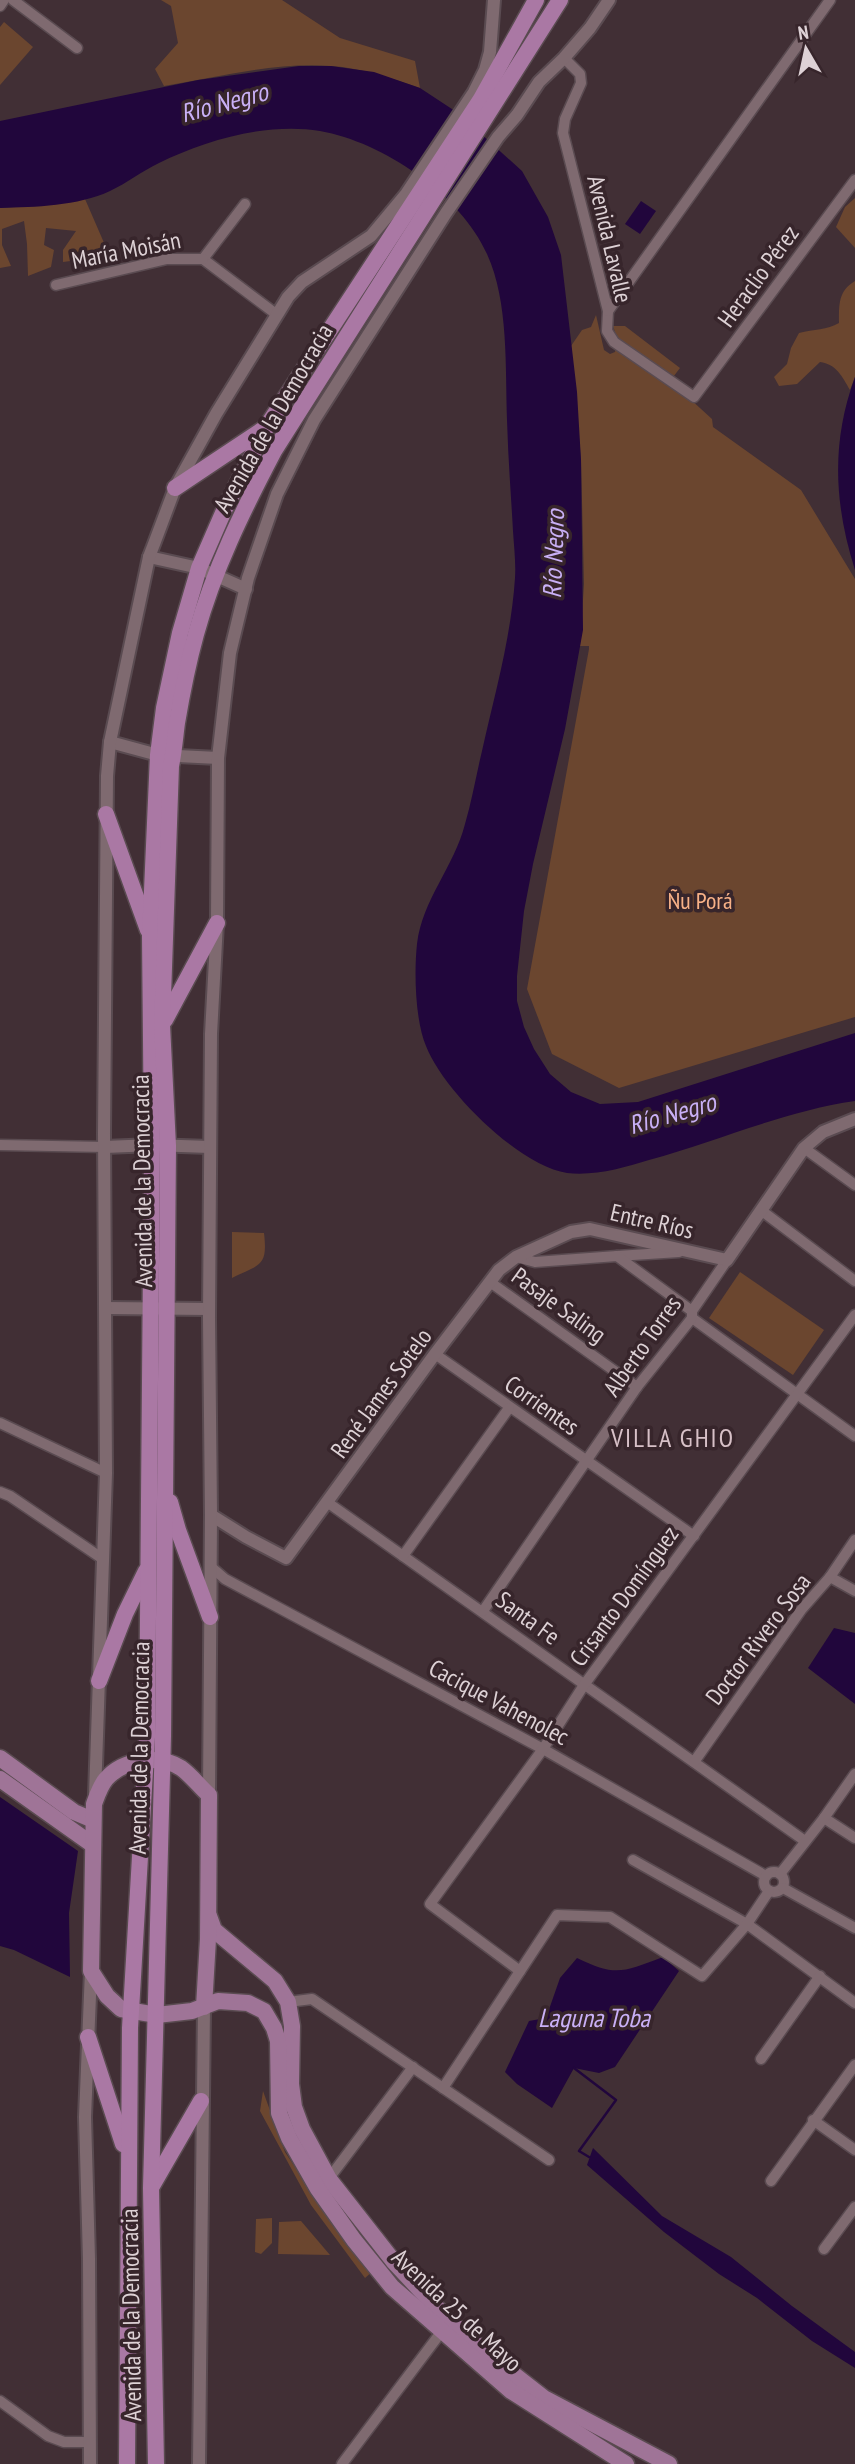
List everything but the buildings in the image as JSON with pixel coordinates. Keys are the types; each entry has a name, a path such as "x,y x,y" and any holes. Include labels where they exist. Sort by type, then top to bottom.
{"highway":[{"name":"Avenida de la Democracia","path":"127,2464 131,2012 147,1737 162,1025 171,766 166,755 215,574 250,497 274,451 426,203 536,0"},
{"name":"Avenida de la Democracia","path":"483,99 560,0"},
{"name":"Avenida de la Democracia","path":"160,1145 150,936 166,755 164,708 180,633 199,568 226,506 267,426 426,203"},
{"path":"175,488 267,426"},
{"path":"106,814 150,936"},
{"path":"162,1025 216,923"},
{"name":"Avenida de la Democracia","path":"156,2464 151,2188 154,2029 157,2015 165,1476 158,1309"},
{"path":"165,1476 178,1530 210,1618"},
{"path":"99,1681 125,1614 149,1566"},
{"path":"88,2037 129,2164"},
{"path":"151,2188 201,2101"}],"main road":[{"path":"0,1758 74,1812 94,1812"},
{"path":"131,2012 121,2009 107,1996 91,1971 94,1812 106,1779 118,1770 145,1760 162,1760 182,1769 209,1795 204,2007"},
{"path":"0,1779 93,1845"},
{"path":"208,1914 214,1930 275,1981 288,2002"},
{"name":"Avenida 25 de Mayo","path":"131,2012 157,2015 192,2011 218,2001 248,2003 264,2011 278,2041 279,2113 289,2138 323,2184 394,2262 446,2327 512,2391 626,2464"},
{"name":"Avenida 25 de Mayo","path":"288,2002 292,2026 291,2084 294,2107 323,2184"},
{"name":"Avenida 25 de Mayo","path":"446,2327 485,2352 544,2398 669,2464"}],"street":[{"path":"0,6 5,0"},
{"path":"13,0 77,48"},
{"name":"Avenida de la Democracia","path":"209,1795 211,1034 216,923 218,758 230,653 246,589 277,494 426,203 483,99 494,0"},
{"name":"Avenida de la Democracia","path":"94,1812 106,1473 106,814 110,743 149,557 175,488 216,414 288,297 302,282 426,203 498,137 539,82 590,28 609,0"},
{"path":"608,311 830,0"},
{"name":"Avenida Lavalle","path":"564,58 580,74 582,83 565,119 563,134 608,311 607,331 614,342 694,397"},
{"name":"Heraclio Pérez","path":"694,397 855,180"},
{"path":"245,204 203,259 276,314"},
{"name":"María Moisán","path":"56,285 167,259 203,259"},
{"path":"149,557 199,568 246,589"},
{"path":"110,743 166,755 218,758"},
{"name":"Alberto Torres","path":"483,1611 637,1387 692,1315 804,1148 823,1132 852,1120"},
{"path":"0,1145 210,1147"},
{"path":"804,1148 855,1185"},
{"path":"762,1211 855,1281"},
{"name":"Entre Ríos","path":"516,1257 571,1232 590,1229 727,1260"},
{"path":"617,1256 686,1251"},
{"name":"Entre Ríos","path":"516,1257 535,1262 617,1256 855,1436"},
{"name":"René James Sotelo","path":"211,1515 286,1558 499,1270 516,1257"},
{"name":"Pasaje Saling","path":"490,1282 637,1387"},
{"path":"106,1308 209,1309"},
{"name":"Crisanto Domínguez","path":"520,1971 430,1904 543,1749 584,1685 855,1315"},
{"name":"Corrientes","path":"435,1354 586,1463 694,1536"},
{"path":"403,1556 509,1408"},
{"path":"0,1423 106,1473"},
{"path":"0,1492 103,1559"},
{"name":"Santa Fe","path":"327,1503 805,1841"},
{"name":"Doctor Rivero Sosa","path":"694,1762 801,1610 830,1577 855,1540"},
{"name":"Cacique Vahenolec","path":"211,1566 225,1579 543,1749 766,1876"},
{"path":"830,1577 855,1591"},
{"path":"780,1874 855,1774"},
{"path":"824,1818 855,1838"},
{"path":"633,1860 747,1924 855,2003"},
{"path":"775,1872 780,1874 785,1883 783,1888 776,1892 769,1891 765,1887 766,1876 775,1872"},
{"path":"783,1888 855,1928"},
{"path":"443,2088 557,1915 610,1917 702,1976 747,1924 769,1891"},
{"name":"Avenida de la Democracia","path":"90,2464 85,2117 91,1971"},
{"path":"761,2059 820,1976"},
{"path":"288,2002 312,1999 549,2160"},
{"path":"199,2464 204,2007"},
{"path":"771,2181 855,2065"},
{"path":"323,2184 413,2067"},
{"path":"813,2120 855,2150"},
{"path":"824,2249 855,2207"},
{"path":"342,2464 446,2327"},
{"path":"0,2401 48,2436 64,2442 90,2442"}],"green space":[{"path":"161,0 282,0 340,38 415,61 420,88 354,69 310,65 247,71 164,86 155,69 178,43 171,6"},
{"path":"4,22 33,47 0,85 0,27"},
{"path":"855,198 855,248 836,227 845,207"},
{"path":"85,199 108,252 92,259 63,262 63,250 76,231 46,228 44,245 54,250 51,267 28,276 24,221 2,229 2,245 11,266 0,268 0,208"},
{"path":"855,281 855,377 850,390 834,368 820,362 797,384 779,386 774,377 787,364 799,333 839,323 842,294"},
{"name":"Ñu Porá","path":"596,315 604,350 610,354 615,352 617,338 613,326 625,326 680,368 667,385 689,398 712,419 713,427 801,490 855,579 855,1017 619,1088 552,1054 527,989 589,649 589,646 580,646 584,584 581,460 571,346 582,330 591,327"},
{"path":"232,1232 264,1233 265,1252 255,1267 232,1278"},
{"path":"740,1272 824,1330 793,1375 709,1318"},
{"path":"263,2091 285,2152 321,2206 373,2271 365,2278 311,2205 260,2111"},
{"path":"272,2218 272,2243 261,2254 255,2252 256,2219"},
{"path":"301,2221 330,2255 278,2254 279,2222"}],"water":[{"name":"Río Negro","path":"299,66 331,66 374,72 420,88 458,113 522,171 548,217 561,255 577,392 581,460 583,630 565,729 524,911 517,1001 534,1049 550,1074 571,1092 600,1104 638,1102 855,1033 855,1101 777,1119 619,1168 567,1173 527,1156 506,1141 465,1104 435,1064 422,1035 418,1010 417,944 425,913 454,855 467,815 506,644 515,578 504,336 499,293 487,254 459,211 417,174 394,159 344,137 300,129 259,131 217,140 177,155 110,191 84,200 56,205 0,208 0,121 198,80"},
{"path":"641,201 656,211 640,234 625,224"},
{"path":"855,377 855,570 843,521 838,473 842,425"},
{"path":"834,1628 855,1633 855,1704 808,1668"},
{"path":"0,1797 78,1851 69,1913 70,1977 0,1946"},
{"name":"Laguna Toba","path":"663,1957 679,1971 615,2067 599,2073 574,2068 552,2108 517,2084 505,2072 529,2021 546,2018 560,1978 577,1958 601,1968 620,1970"},
{"path":"593,2148 662,2216 731,2257 855,2352 855,2368 812,2341 664,2232 587,2165"}],"waterway":[{"path":"574,2068 616,2100 579,2151 589,2157"}],"district":[{"name":"VILLA GHIO","path":"673,1437"}]}
